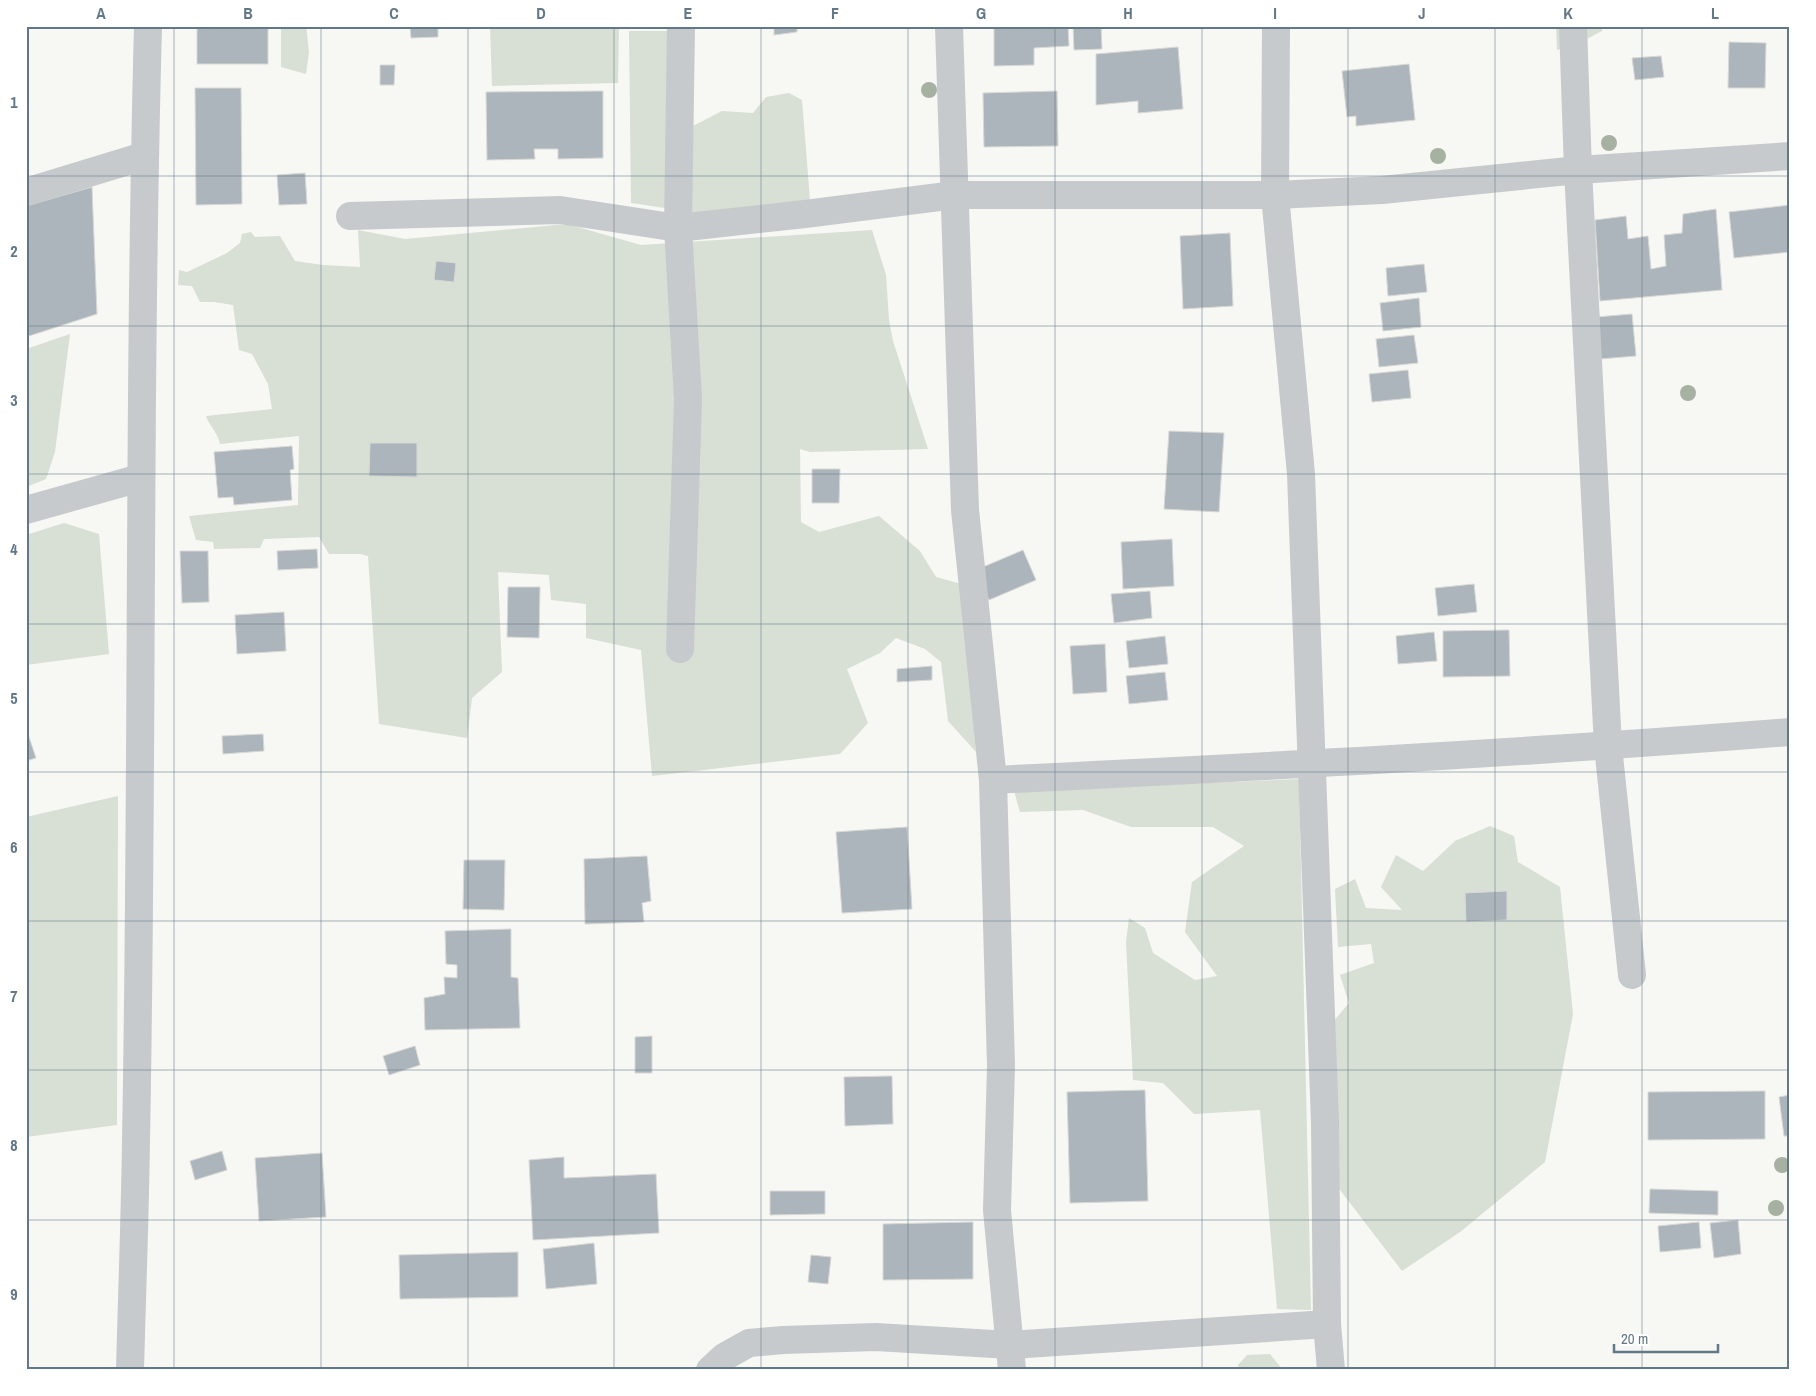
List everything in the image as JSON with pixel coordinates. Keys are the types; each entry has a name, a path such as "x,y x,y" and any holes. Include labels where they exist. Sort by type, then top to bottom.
{"street":[{"path":"130,1370 136,1140 140,478 144,156 148,26"},
{"path":"680,649 688,399 678,228 681,26"},
{"path":"949,26 966,510 993,780 1001,1066 997,1210 1011,1357"},
{"path":"1276,26 1275,195 1302,474 1325,1123 1327,1324 1331,1370"},
{"path":"1573,26 1578,170 1608,746 1632,975"},
{"path":"26,192 144,156"},
{"path":"350,216 560,210 678,228 955,195 1275,195 1382,190 1578,170 1790,156"},
{"path":"26,510 140,478"},
{"path":"993,780 1311,764 1608,746 1790,732"},
{"path":"710,1370 724,1357 749,1343 783,1340 876,1337 1011,1357 1327,1324"}],"shaded area":[{"path":"281,26 306,26 309,52 306,74 281,67"},
{"path":"490,26 619,26 618,83 492,86"},
{"path":"1556,26 1602,26 1602,31 1583,41 1557,50"},
{"path":"629,31 671,31 689,128 722,111 753,113 766,97 789,93 802,100 810,200 719,216 631,203"},
{"path":"567,224 641,245 872,230 886,275 889,320 893,341 928,449 810,452 800,449 801,522 819,532 879,516 920,551 936,577 961,584 976,752 948,721 941,662 925,649 896,638 880,653 847,669 868,723 840,754 652,776 641,650 586,638 586,604 551,600 549,575 498,572 502,672 472,698 467,738 379,724 368,556 360,554 329,554 319,537 264,539 260,548 214,549 213,542 196,540 189,516 298,505 299,436 220,444 206,416 272,409 268,384 252,354 239,350 233,305 200,302 192,286 178,285 179,270 187,272 227,253 240,243 242,234 251,232 255,237 280,236 295,261 360,267 358,230 405,239"},
{"path":"70,334 55,452 46,479 26,487 26,349"},
{"path":"64,523 99,534 109,654 26,665 26,535"},
{"path":"1299,779 1311,1310 1277,1309 1260,1110 1194,1114 1163,1083 1133,1080 1126,942 1129,918 1145,928 1153,953 1195,980 1217,976 1185,932 1192,882 1244,846 1213,827 1131,827 1083,810 1020,812 1014,791"},
{"path":"118,796 117,1125 26,1137 26,817"},
{"path":"1490,826 1514,836 1518,862 1560,887 1573,1014 1545,1162 1460,1232 1402,1271 1337,1186 1333,1022 1349,1003 1340,975 1374,963 1371,944 1338,947 1335,889 1355,879 1366,908 1402,910 1381,887 1396,855 1423,871 1455,841"},
{"path":"1270,1354 1283,1370 1239,1370 1238,1365 1247,1355"}],"building":[{"path":"197,26 268,26 268,64 197,64"},
{"path":"410,26 438,26 438,37 411,38"},
{"path":"774,26 797,26 797,32 774,35"},
{"path":"994,26 1068,26 1069,46 1034,48 1034,65 994,66"},
{"path":"1073,26 1101,26 1102,49 1074,50"},
{"path":"1729,42 1766,43 1765,88 1728,88"},
{"path":"1178,47 1183,109 1138,113 1138,101 1096,105 1096,54"},
{"path":"1661,56 1664,77 1635,80 1632,58"},
{"path":"1409,64 1415,120 1356,126 1356,116 1347,117 1342,71"},
{"path":"380,65 395,65 394,85 380,85"},
{"path":"195,88 241,88 242,204 196,205"},
{"path":"603,91 603,158 558,159 558,149 534,149 535,159 487,160 486,92"},
{"path":"1057,91 1058,146 984,147 983,93"},
{"path":"305,173 307,204 279,205 277,175"},
{"path":"92,187 97,314 26,337 26,206"},
{"path":"1790,205 1790,252 1734,258 1729,212"},
{"path":"1716,209 1722,290 1600,301 1595,220 1626,216 1628,239 1648,236 1651,269 1666,266 1664,235 1682,233 1683,214"},
{"path":"1230,233 1233,306 1183,309 1180,236"},
{"path":"436,261 456,263 454,282 434,280"},
{"path":"1424,264 1427,292 1388,296 1386,268"},
{"path":"1419,298 1421,327 1383,331 1380,303"},
{"path":"1632,314 1636,356 1600,359 1596,317"},
{"path":"1414,335 1418,363 1379,367 1376,339"},
{"path":"1408,370 1411,398 1372,402 1369,374"},
{"path":"1169,431 1224,433 1219,512 1164,509"},
{"path":"370,443 417,443 417,477 369,476"},
{"path":"292,446 294,469 290,470 292,500 234,505 233,497 218,498 214,452"},
{"path":"812,469 840,469 839,503 812,503"},
{"path":"1172,539 1174,586 1123,589 1121,542"},
{"path":"317,549 318,568 278,570 277,551"},
{"path":"1023,550 1036,580 989,600 976,570"},
{"path":"180,551 208,551 209,602 182,603"},
{"path":"1474,584 1477,612 1438,616 1435,588"},
{"path":"508,587 540,587 539,638 507,637"},
{"path":"1150,591 1152,618 1114,623 1111,594"},
{"path":"284,612 286,651 237,654 235,615"},
{"path":"1509,630 1510,676 1443,677 1443,631"},
{"path":"1434,632 1437,661 1398,664 1396,636"},
{"path":"1165,636 1168,664 1129,668 1126,641"},
{"path":"1105,644 1107,692 1073,694 1070,646"},
{"path":"932,666 932,680 897,682 897,669"},
{"path":"1165,672 1168,700 1129,704 1126,676"},
{"path":"26,728 36,758 26,761"},
{"path":"263,734 264,751 223,754 222,736"},
{"path":"907,827 912,909 842,913 836,832"},
{"path":"647,856 651,901 642,903 644,922 585,924 584,859"},
{"path":"464,860 505,860 504,910 463,909"},
{"path":"1507,891 1507,920 1466,922 1465,893"},
{"path":"511,929 511,977 518,978 520,1028 425,1030 424,998 445,994 444,977 457,978 457,965 446,964 445,931"},
{"path":"652,1036 652,1073 635,1073 635,1037"},
{"path":"415,1046 420,1065 389,1075 383,1056"},
{"path":"892,1076 893,1124 845,1126 844,1077"},
{"path":"1145,1090 1148,1201 1070,1203 1067,1092"},
{"path":"1765,1091 1765,1139 1648,1140 1648,1092"},
{"path":"1790,1095 1790,1136 1784,1136 1779,1097"},
{"path":"222,1151 227,1170 195,1180 190,1161"},
{"path":"322,1153 326,1217 259,1221 255,1158"},
{"path":"564,1157 564,1178 656,1174 659,1233 533,1240 529,1160"},
{"path":"1650,1189 1718,1191 1718,1215 1649,1213"},
{"path":"770,1191 825,1191 825,1214 770,1215"},
{"path":"1738,1220 1741,1254 1714,1258 1710,1223"},
{"path":"973,1222 973,1279 883,1280 883,1224"},
{"path":"1699,1222 1701,1248 1660,1252 1658,1226"},
{"path":"594,1243 597,1284 546,1289 543,1249"},
{"path":"518,1252 518,1297 400,1299 399,1255"},
{"path":"811,1255 831,1257 828,1284 808,1282"}]}
